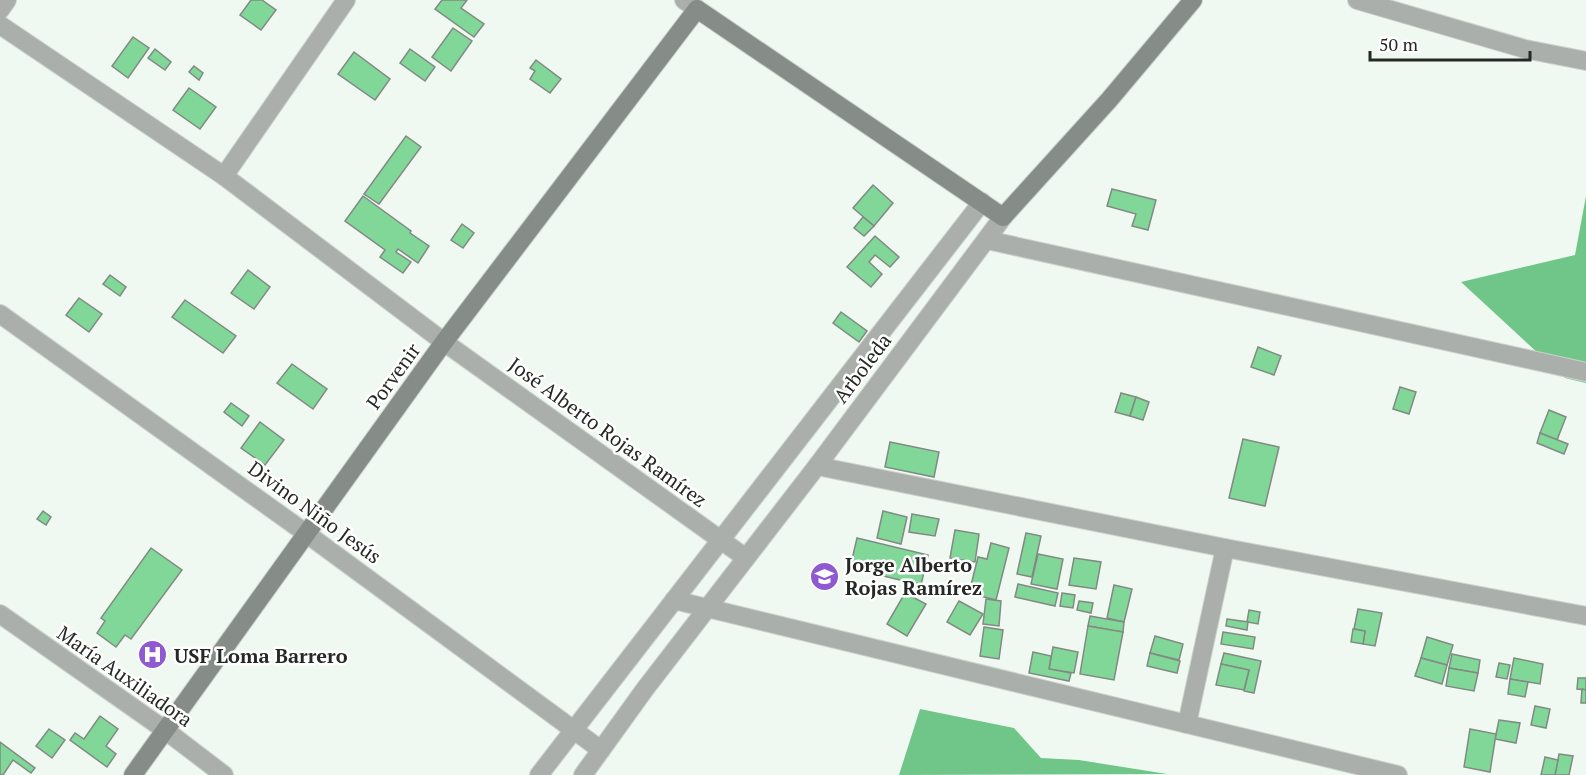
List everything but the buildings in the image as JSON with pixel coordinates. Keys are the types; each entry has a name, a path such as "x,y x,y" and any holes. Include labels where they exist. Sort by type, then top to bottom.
{"street":[{"path":"0,10 7,0"},
{"path":"224,176 346,0"},
{"name":"Arboleda","path":"583,775 1003,217 1109,100 1193,0"},
{"path":"1357,0 1525,49 1586,61"},
{"path":"691,5 1003,217"},
{"name":"Porvenir","path":"134,775 444,342 691,5"},
{"name":"José Alberto Rojas Ramírez","path":"0,25 224,176 444,342 746,558"},
{"name":"Arboleda","path":"538,775 982,202"},
{"path":"987,240 1586,372"},
{"name":"Divino Niño Jesús","path":"0,314 307,534 601,750"},
{"path":"817,466 1225,548 1586,616"},
{"path":"1187,724 1225,548"},
{"path":"674,600 1398,775"},
{"name":"María Auxiliadora","path":"0,614 165,730 224,775"}],"green space":[{"path":"1586,196 1586,383 1565,378 1461,282 1575,255"},
{"path":"920,709 1014,728 1041,758 1079,760 1167,774 899,775"}],"place":[{"name":"Jorge Alberto Rojas Ramírez","path":"824,576"},
{"name":"USF Loma Barrero","path":"153,655"}]}
